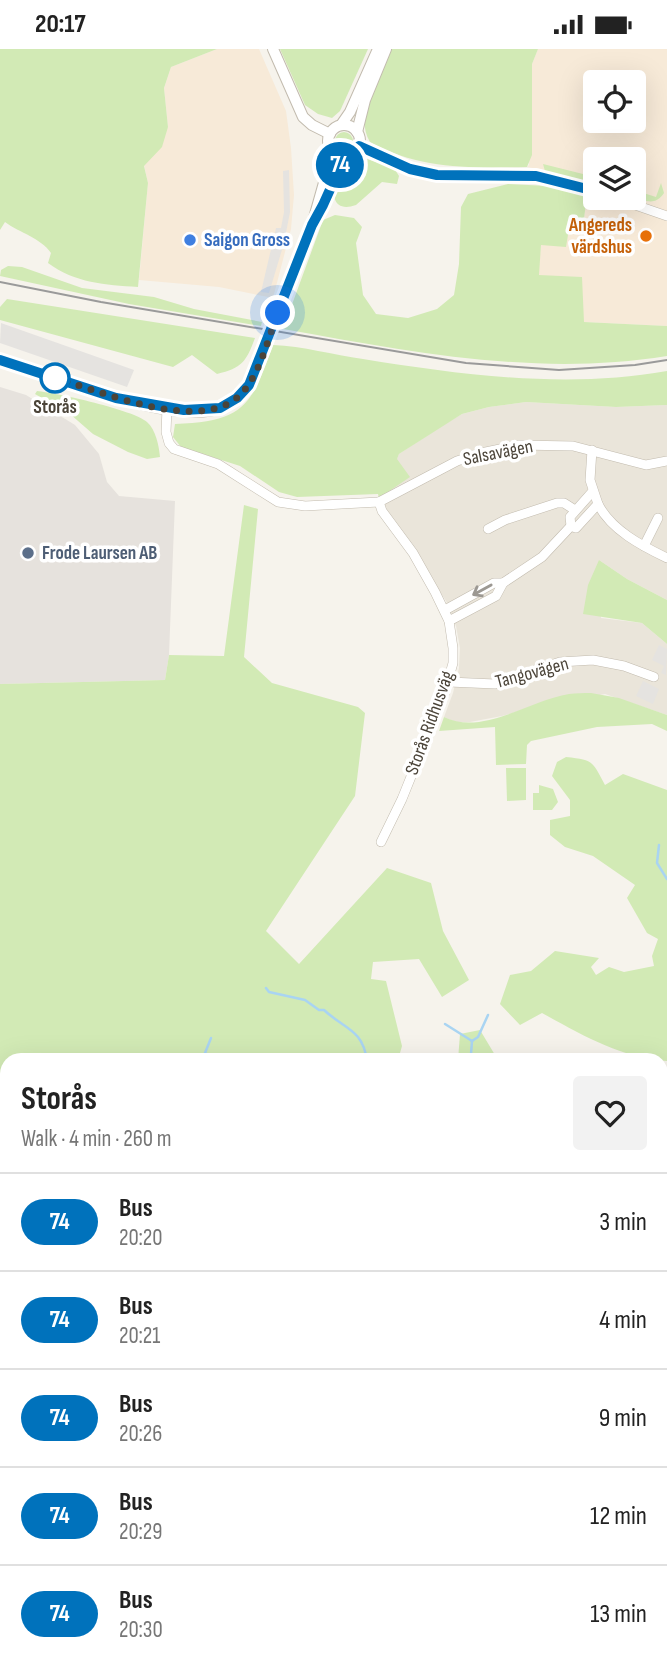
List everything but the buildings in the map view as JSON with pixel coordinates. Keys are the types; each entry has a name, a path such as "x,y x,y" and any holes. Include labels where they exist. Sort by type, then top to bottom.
{"street":[{"path":"273,49 303,117 330,134"},
{"path":"330,134 350,112 378,49"},
{"path":"357,132 365,100 386,49"},
{"path":"341,125 350,126 357,132 359,146"},
{"path":"0,360 116,398 167,408 197,411 220,408 243,393 259,363 312,225 327,172 331,149 330,134"},
{"path":"312,225 337,171 347,156 359,146"},
{"path":"359,146 410,169 437,175 536,176 583,188"},
{"path":"331,149 338,155 347,156"},
{"path":"646,209 667,216"},
{"path":"167,408 166,432 174,449 218,464 278,502 305,506 379,502"},
{"name":"Salsavägen","path":"379,502 446,465 481,453 534,444 573,446 639,464 667,461"},
{"path":"592,450 590,480 603,513 617,527 644,546 667,558"},
{"path":"571,526 569,517 593,491"},
{"name":"Storås Ridhusväg","path":"379,502 382,511 421,566 444,610 449,621 453,648 449,682 402,799 381,842"},
{"path":"488,529 505,520 557,503 564,503 575,510"},
{"path":"571,526 576,528 598,504"},
{"path":"644,546 658,518"},
{"path":"449,621 496,596 503,583 542,557 571,526"},
{"path":"444,610 494,583 503,583"},
{"name":"Tangovägen","path":"449,682 495,684 560,662 587,660 617,664 654,677"}],"shaded area":[{"path":"217,49 259,49 286,111 294,195 291,229 273,298 219,287 139,280 148,183 144,165 168,127 164,88 171,67"},
{"path":"538,49 667,49 667,326 584,322 538,275 541,245 569,229 583,227 585,210 646,210 646,147 583,147 583,178 527,167 532,64"},
{"path":"289,170 290,212 284,243 269,293 261,292 276,228 281,228 284,212 283,171"},
{"path":"1,323 134,370 127,387 0,343"},
{"path":"0,387 26,395 75,425 99,454 107,482 119,496 175,501 169,655 165,680 0,684"},
{"path":"526,402 616,407 667,405 667,600 627,579 599,560 601,618 642,623 667,644 667,715 605,694 470,722 455,722 444,717 459,668 460,648 456,626 446,601 379,498 399,454 440,427 462,414"},
{"path":"659,645 667,649 666,675 661,673 664,666 652,660"},
{"path":"643,681 659,689 653,704 636,696"}],"green space":[{"path":"0,49 217,49 171,67 164,88 168,127 162,147 144,166 148,183 138,287 102,284 69,275 48,263 51,253 36,239 5,222 0,230"},
{"path":"280,49 368,49 340,111 332,118 318,114 305,105"},
{"path":"390,49 538,49 532,64 532,155 527,167 466,167 427,162 408,158 370,142 364,119 366,107"},
{"path":"344,132 350,135 353,141 350,147 344,150 338,147 335,141 338,135"},
{"path":"364,158 394,168 399,176 397,184 382,182 356,205 344,207 337,203 334,196 339,177 354,161"},
{"path":"543,164 583,174 583,181 545,171"},
{"path":"661,183 664,193 661,197 646,200 646,194 656,197"},
{"path":"508,184 549,186 583,194 583,210 585,210 583,227 569,229 566,247 541,245 539,275 582,277 584,322 667,326 667,356 618,362 522,363 427,353 283,329 323,220 335,215 354,218 362,227 356,243 363,295 376,314 408,318 437,309 454,295 459,264 461,207 468,194"},
{"path":"8,266 22,267 82,288 154,297 194,309 262,322 261,326 129,304 0,276 1,270"},
{"path":"7,299 255,338 242,363 217,374 192,355 173,367 0,320 0,307"},
{"path":"273,345 438,370 515,378 591,379 667,371 667,405 616,407 526,402 489,407 462,414 399,454 397,459 410,477 379,498 378,494 297,497 279,492 240,466 181,447 173,437 175,424 217,419 242,406 258,383"},
{"path":"37,391 95,403 139,417 153,429 160,457 147,459 93,434 70,414 35,394"},
{"path":"244,505 258,509 244,657 272,683 358,707 365,713 355,796 266,931 299,964 387,868 431,883 443,931 469,980 442,997 419,959 373,962 371,979 386,981 402,1046 400,1053 0,1053 0,684 165,680 169,655 224,656"},
{"path":"599,560 627,579 667,600 667,644 642,623 583,614 588,585"},
{"path":"591,693 619,698 667,715 667,731 652,724 597,727 531,741 527,745 526,764 496,765 495,727 439,731 444,717 459,722 490,720 554,697"},
{"path":"566,757 587,761 605,785 623,774 667,790 667,1053 628,1053 618,1050 542,1013 520,1025 500,1004 510,975 531,971 555,951 599,958 591,967 596,975 609,967 624,972 654,966 652,956 658,939 647,933 627,898 635,885 593,856 565,847 550,835 550,820 570,816 570,800 552,776 557,762"},
{"path":"506,768 526,768 526,800 507,801"},
{"path":"539,785 553,789 558,802 552,810 533,810 533,793 539,793"},
{"path":"480,1030 494,1053 459,1053 460,1034"}],"waterway":[{"path":"659,845 657,863 667,879"},
{"path":"266,988 269,992 305,1000 319,1010 324,1010 357,1036 366,1053"},
{"path":"472,1041 478,1037 488,1015"},
{"path":"445,1024 472,1041"},
{"path":"205,1053 211,1038"},
{"path":"471,1053 472,1041"}],"tram line":[{"path":"0,282 101,302 466,363 559,370 667,360"}],"bus line":[{"name":"74","path":"0,360 129,401 197,411 220,408 237,398 249,385 312,225 337,171 347,156 359,146 410,169 437,175 536,176 583,188"}],"place":[{"name":"Angereds värdshus","path":"646,236"},
{"name":"Saigon Gross","path":"190,240"},
{"name":"Storås","path":"55,378"},
{"name":"Frode Laursen AB","path":"28,553"}],"route":[{"path":"55,378 116,398 148,405 197,411 220,408 237,398 249,385 278,313"}]}
